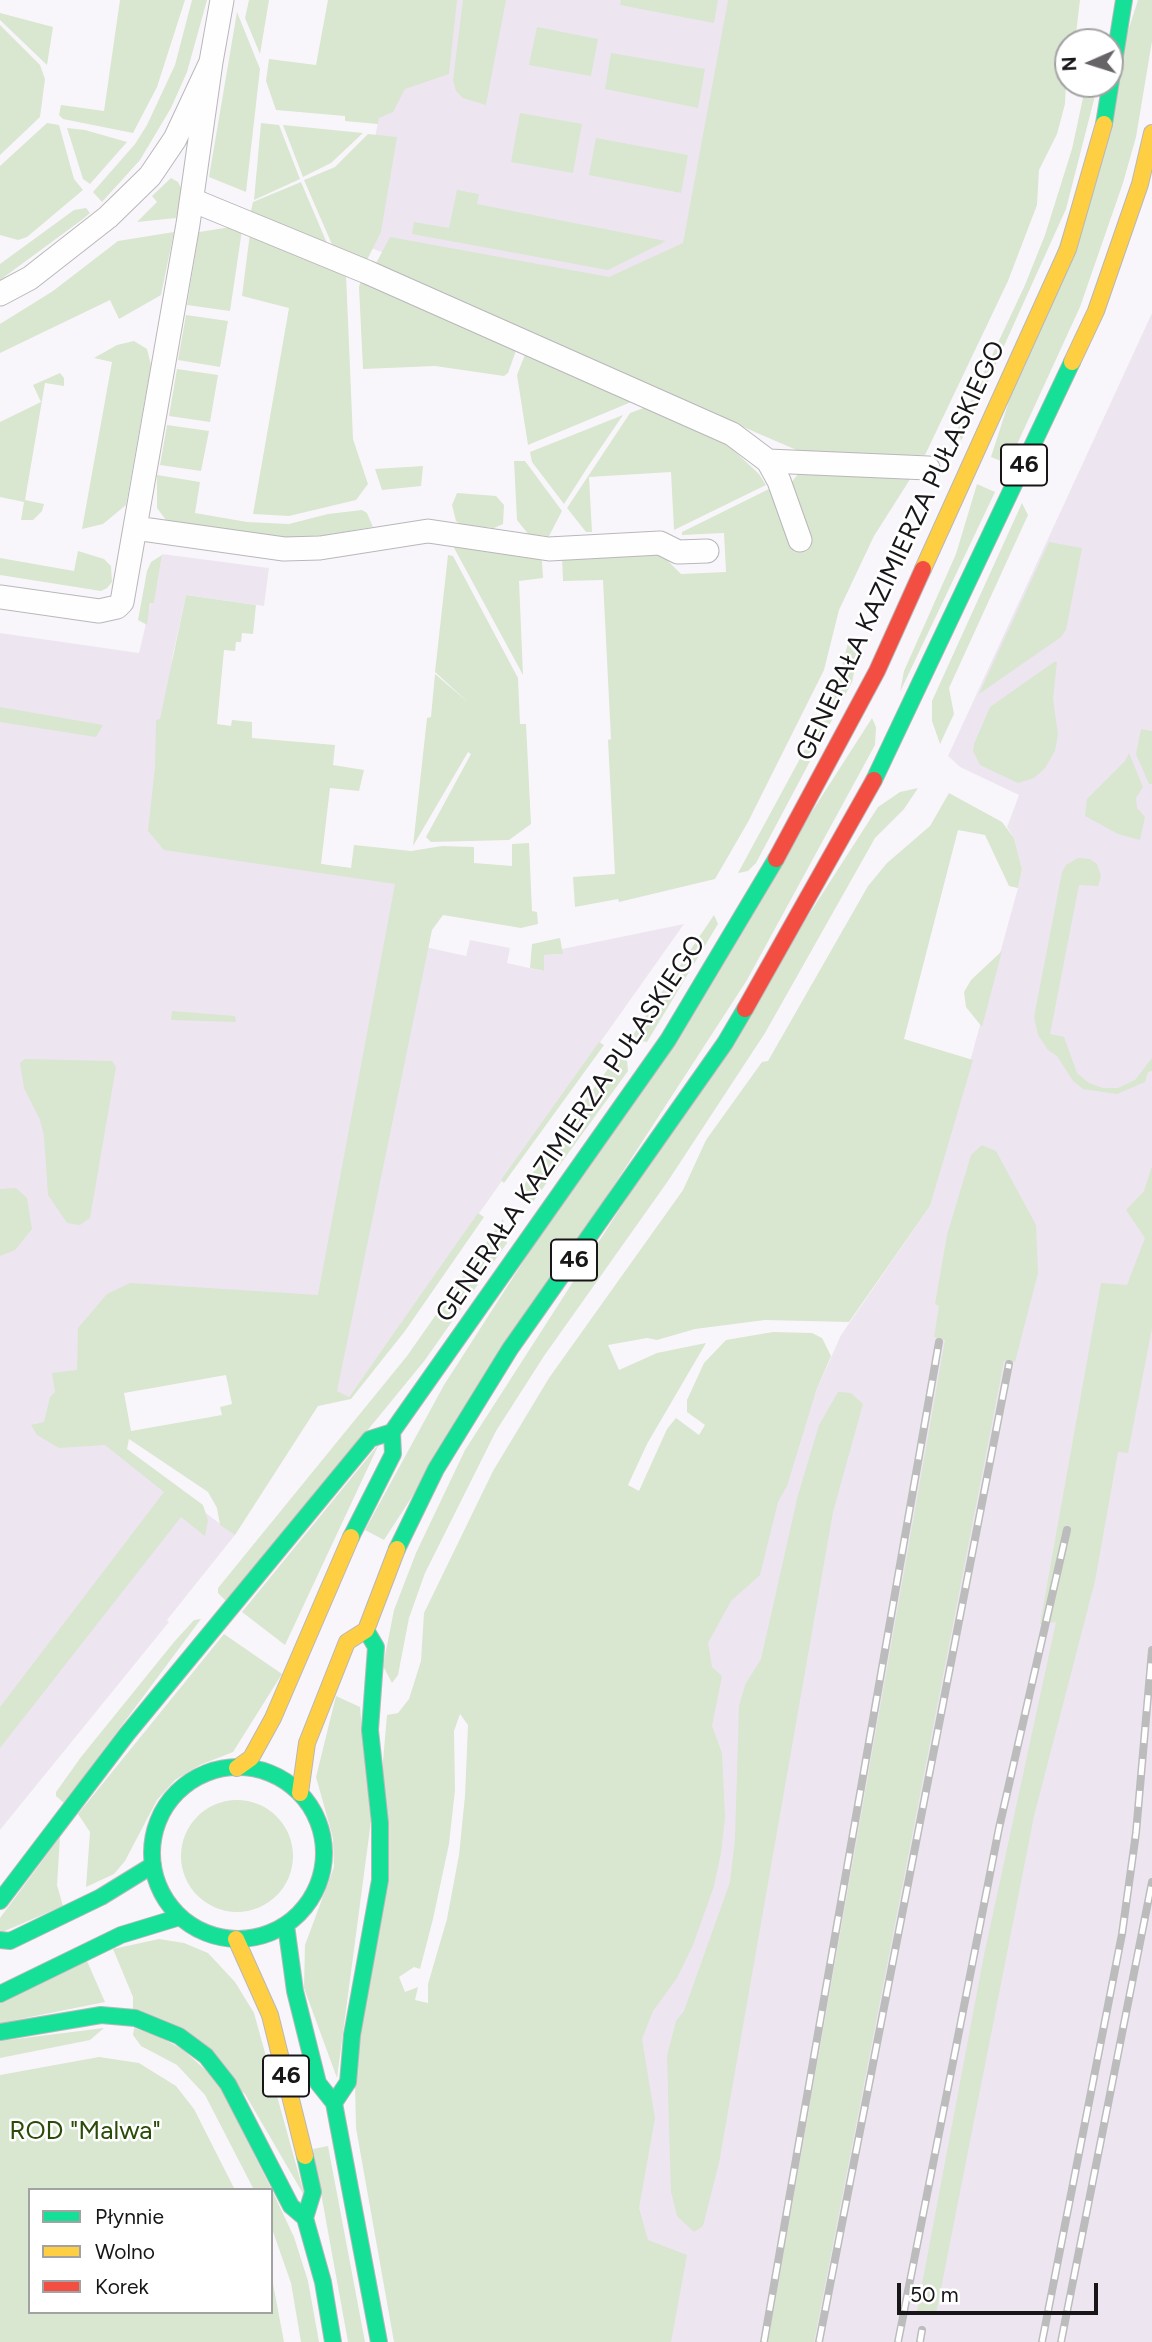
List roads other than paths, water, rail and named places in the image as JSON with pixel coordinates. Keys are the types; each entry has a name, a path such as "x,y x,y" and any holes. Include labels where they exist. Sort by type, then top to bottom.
{"main road":[{"name":"GENERAŁA KAZIMIERZA PUŁASKIEGO","path":"237,1768 251,1758 273,1718 346,1546 393,1454 392,1432 668,1041 757,895 877,671 1068,249 1106,117 1124,0"},
{"name":"46","path":"300,1793 307,1743 347,1642 366,1630 402,1535 436,1469 487,1383 698,1084 808,904 856,816 919,689 1096,310 1140,184 1152,133"},
{"path":"0,1901 127,1734 370,1439 392,1432"},
{"path":"334,2103 348,2082 352,2035 380,1880 380,1823 370,1730 376,1647 366,1630"},
{"path":"237,1768 278,1777 300,1793 321,1830 324,1860 319,1882 309,1902 286,1925 254,1938 236,1939 205,1933 180,1917 162,1893 153,1865 154,1835 164,1808 173,1797 196,1779 237,1768"},
{"path":"0,1940 10,1941 102,1898 153,1865"},
{"path":"0,1994 121,1935 180,1917"},
{"name":"46","path":"286,1925 295,1991 318,2083 334,2103 379,2342"},
{"name":"46","path":"236,1939 261,1989 278,2043 313,2192 305,2218 323,2282 333,2342"},
{"path":"0,2032 101,2015 143,2020 179,2036 206,2056 228,2084 291,2206 305,2218"}],"street":[{"path":"0,597 99,611 117,607 122,602 192,200 222,0"},
{"path":"0,294 30,278 108,217 150,176 175,139 211,62"},
{"path":"192,200 732,434 768,461 784,492 800,540"},
{"path":"768,461 928,468"},
{"path":"135,528 284,549 320,548 428,531 549,549 660,544 678,552 706,551"}],"railway":[{"path":"764,2342 939,1342"},
{"path":"819,2342 1009,1364"},
{"path":"898,2342 999,1828 1067,1530"},
{"path":"1042,2342 1122,1934 1136,1833 1152,1650"},
{"path":"1061,2342 1152,1882"},
{"path":"920,2342 922,2330"}],"park label":[{"name":"ROD \"Malwa\"","path":"85,2131"}]}
